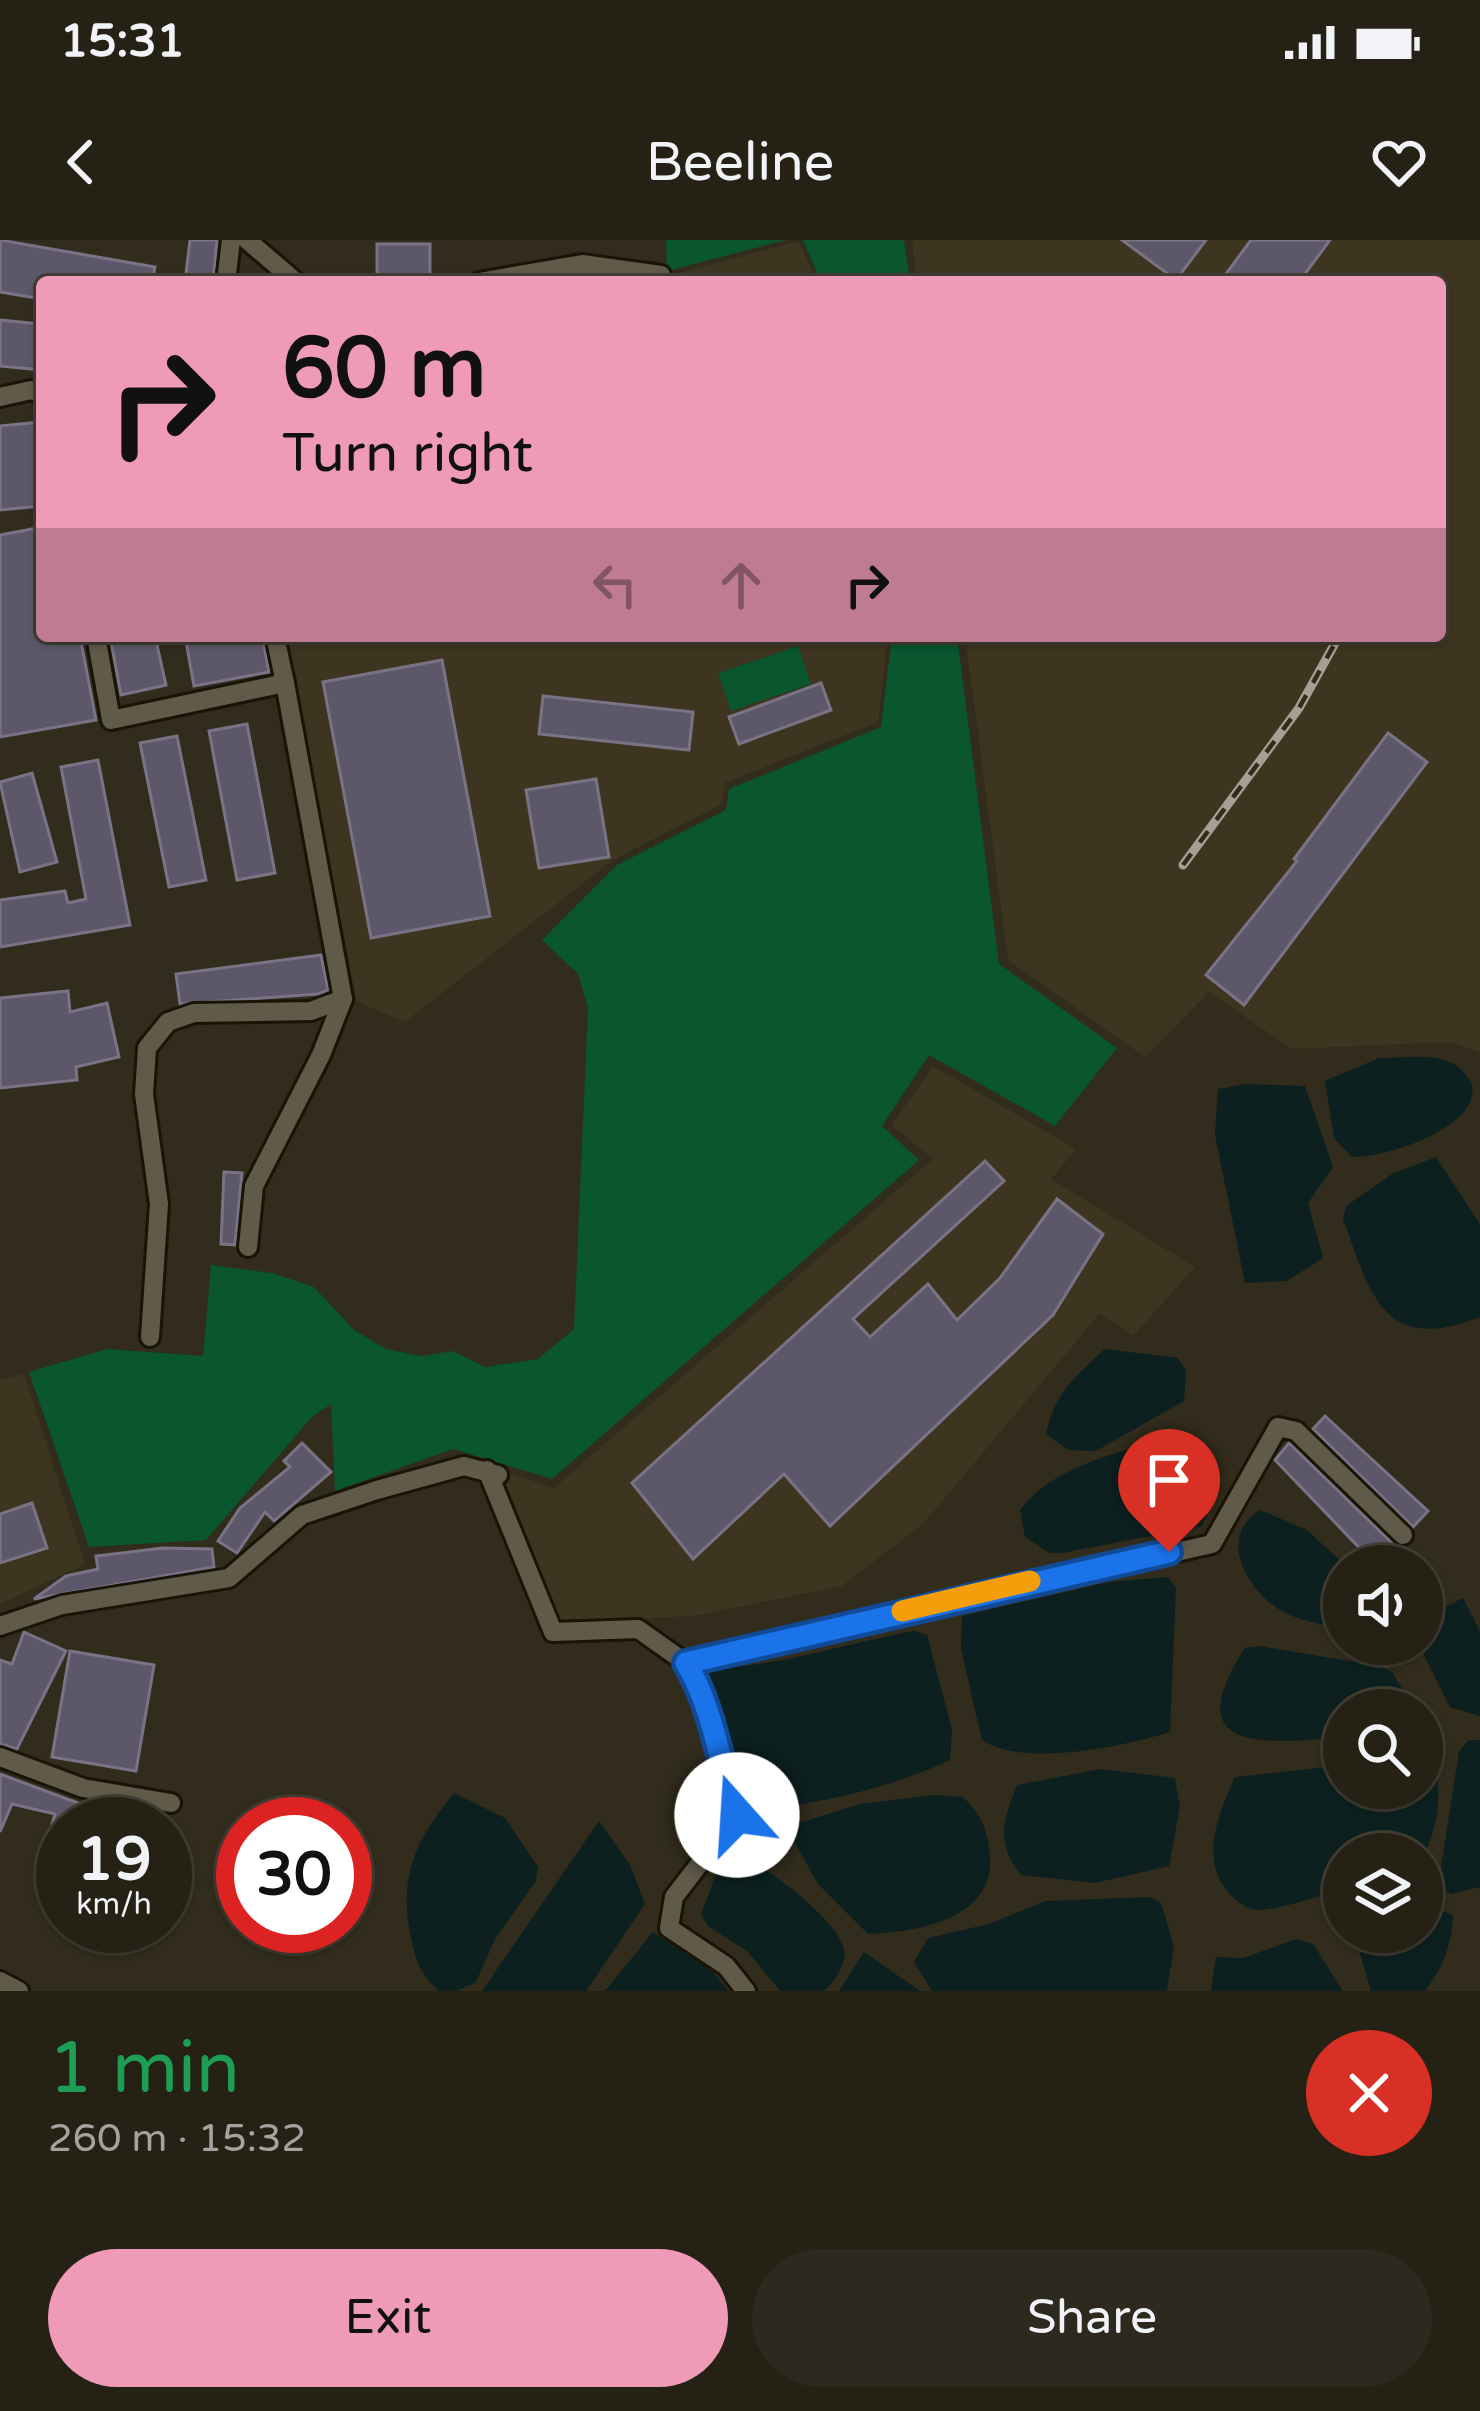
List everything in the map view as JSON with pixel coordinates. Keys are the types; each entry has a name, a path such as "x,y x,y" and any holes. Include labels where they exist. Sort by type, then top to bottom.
{"street":[{"path":"227,276 231,240"},
{"path":"247,240 289,276"},
{"path":"513,276 582,264 661,275"},
{"path":"0,398 36,392"},
{"path":"97,642 111,719 285,683"},
{"path":"248,1247 254,1186 321,1055 343,999 275,642"},
{"path":"150,1337 159,1204 144,1094 147,1048 168,1022 194,1013 311,1011 343,999"},
{"path":"686,1663 1212,1544 1278,1427 1296,1431 1403,1534"},
{"path":"0,1626 62,1605 229,1578 302,1515 464,1466 494,1473 553,1633 638,1629 686,1663 706,1696 718,1761 737,1815 674,1897 669,1928 726,1966 746,1991"},
{"path":"0,1757 83,1788 136,1797"},
{"path":"0,1981 19,1991"}],"shaded area":[{"path":"912,240 1480,240 1480,1052 1449,1042 1292,1049 1209,992 1145,1057 1008,960 966,642 1446,642 1446,276 916,276"},
{"path":"799,241 814,276 668,276"},
{"path":"566,269 652,276 565,276"},
{"path":"286,642 887,642 878,722 725,783 722,804 613,860 405,1022 357,1002"},
{"path":"933,1066 1076,1149 1051,1179 1195,1267 1133,1336 1100,1313 924,1523 842,1586 699,1615 553,1626 491,1480 513,1474 554,1488 933,1159 892,1125"},
{"path":"24,1374 85,1564 0,1604 0,1380"}],"green space":[{"path":"666,240 786,240 667,271"},
{"path":"803,240 904,240 909,276 818,276"},
{"path":"891,642 958,642 999,964 1117,1048 1055,1126 929,1055 882,1126 919,1160 552,1479 453,1449 335,1491 331,1404 311,1418 206,1540 89,1547 29,1372 107,1349 203,1356 211,1265 272,1273 314,1287 354,1330 386,1349 422,1356 452,1351 485,1367 538,1359 574,1329 588,1008 578,974 542,940 617,865 726,810 729,789 881,727"},
{"path":"798,646 811,684 731,711 718,673"}],"water":[{"path":"1379,1058 1448,1061 1469,1079 1470,1101 1461,1115 1427,1138 1352,1157 1334,1138 1325,1081"},
{"path":"1246,1084 1305,1086 1333,1167 1308,1203 1323,1258 1287,1281 1245,1283 1215,1135 1218,1089"},
{"path":"1436,1157 1480,1224 1480,1317 1422,1329 1402,1323 1373,1294 1343,1219 1346,1206 1392,1174"},
{"path":"1105,1349 1178,1358 1186,1371 1184,1401 1096,1451 1068,1450 1046,1434 1050,1420 1068,1386"},
{"path":"1177,1436 1200,1442 1211,1453 1213,1499 1202,1526 1062,1553 1049,1553 1025,1537 1020,1510 1051,1482 1091,1462"},
{"path":"1260,1510 1307,1530 1323,1545 1323,1625 1287,1614 1256,1589 1238,1548 1247,1521"},
{"path":"1168,1577 1176,1588 1170,1732 1074,1752 1022,1753 982,1740 961,1649 962,1616 1109,1582"},
{"path":"1463,1598 1480,1631 1480,1716 1450,1707 1429,1665 1443,1665 1443,1608"},
{"path":"914,1631 927,1635 952,1730 950,1760 883,1786 812,1802 765,1809 750,1796 730,1765 708,1668 785,1659"},
{"path":"1245,1648 1323,1657 1323,1665 1379,1666 1392,1672 1402,1689 1323,1689 1323,1739 1262,1740 1240,1735 1226,1726 1220,1709 1226,1684"},
{"path":"1469,1740 1480,1740 1480,1887 1451,1894 1443,1890 1443,1855 1459,1751"},
{"path":"1323,1767 1323,1809 1437,1809 1433,1833 1323,1833 1323,1896 1256,1910 1235,1899 1216,1871 1217,1824 1235,1777"},
{"path":"1101,1769 1175,1778 1180,1807 1169,1866 1095,1883 1021,1875 1007,1852 1004,1831 1017,1785"},
{"path":"454,1793 505,1818 538,1867 536,1881 495,1939 476,1982 457,1991 439,1991 416,1958 407,1892 421,1842"},
{"path":"934,1795 963,1797 986,1832 988,1878 980,1895 966,1908 930,1925 868,1934 818,1884 786,1827 860,1804"},
{"path":"599,1821 630,1865 645,1904 586,1991 482,1991"},
{"path":"736,1855 798,1894 839,1937 844,1961 824,1991 780,1991 748,1952 708,1926 701,1914 716,1875"},
{"path":"1149,1897 1161,1903 1174,1946 1167,1991 932,1991 914,1962 928,1938 989,1924 1046,1901"},
{"path":"1443,1911 1453,1915 1448,1946 1425,1991 1371,1991 1360,1953 1443,1953"},
{"path":"653,1932 712,1971 729,1991 605,1991"},
{"path":"1297,1939 1313,1944 1343,1991 1211,1991 1216,1957 1243,1958"},
{"path":"864,1952 920,1991 839,1991"}],"building":[{"path":"0,240 155,267 153,276 36,276 36,298 0,292"},
{"path":"190,240 217,240 214,276 186,276"},
{"path":"1122,240 1206,240 1179,276 1171,276"},
{"path":"1251,240 1330,240 1303,276 1224,276"},
{"path":"377,244 430,244 430,276 377,276"},
{"path":"0,320 36,323 36,369 0,366"},
{"path":"36,422 36,507 0,510 0,426"},
{"path":"36,528 36,642 81,642 96,720 0,737 0,535"},
{"path":"111,642 156,642 166,685 121,695"},
{"path":"186,642 263,642 269,672 194,686"},
{"path":"442,660 490,916 371,938 323,682"},
{"path":"821,683 831,710 739,744 729,717"},
{"path":"543,696 693,712 689,750 539,734"},
{"path":"247,724 275,873 237,880 209,731"},
{"path":"1388,733 1427,762 1244,1005 1206,975 1297,861 1294,859"},
{"path":"177,736 206,880 169,887 140,743"},
{"path":"98,760 130,925 0,947 0,900 65,891 68,903 86,899 61,767"},
{"path":"32,773 57,862 20,872 0,782"},
{"path":"596,779 609,857 539,868 526,790"},
{"path":"321,955 328,990 318,994 180,1004 176,974"},
{"path":"68,991 70,1012 107,1003 119,1057 76,1067 77,1080 0,1088 0,998"},
{"path":"985,1161 1004,1181 853,1319 870,1337 928,1284 957,1320 1000,1278 1057,1199 1103,1234 1053,1315 830,1526 784,1474 693,1559 632,1483"},
{"path":"224,1172 242,1173 235,1245 221,1244"},
{"path":"1325,1416 1428,1511 1413,1527 1313,1429"},
{"path":"302,1443 331,1472 274,1521 265,1512 237,1553 218,1541 240,1508 290,1467 284,1461"},
{"path":"1289,1443 1392,1543 1357,1545 1275,1460"},
{"path":"32,1503 47,1548 0,1563 0,1514"},
{"path":"163,1548 212,1549 214,1567 34,1599 66,1576 98,1569 96,1556"},
{"path":"24,1632 66,1651 17,1749 0,1744 0,1660 12,1664"},
{"path":"70,1651 154,1665 136,1771 52,1757"},
{"path":"0,1774 62,1797 36,1797 36,1810 12,1804 0,1832"}],"railway":[{"path":"1183,865 1299,708 1336,642"}],"slow traffic":[{"path":"902,1611 1030,1581"}],"route":[{"path":"737,1815 718,1761 706,1696 686,1663 1169,1552"}]}
